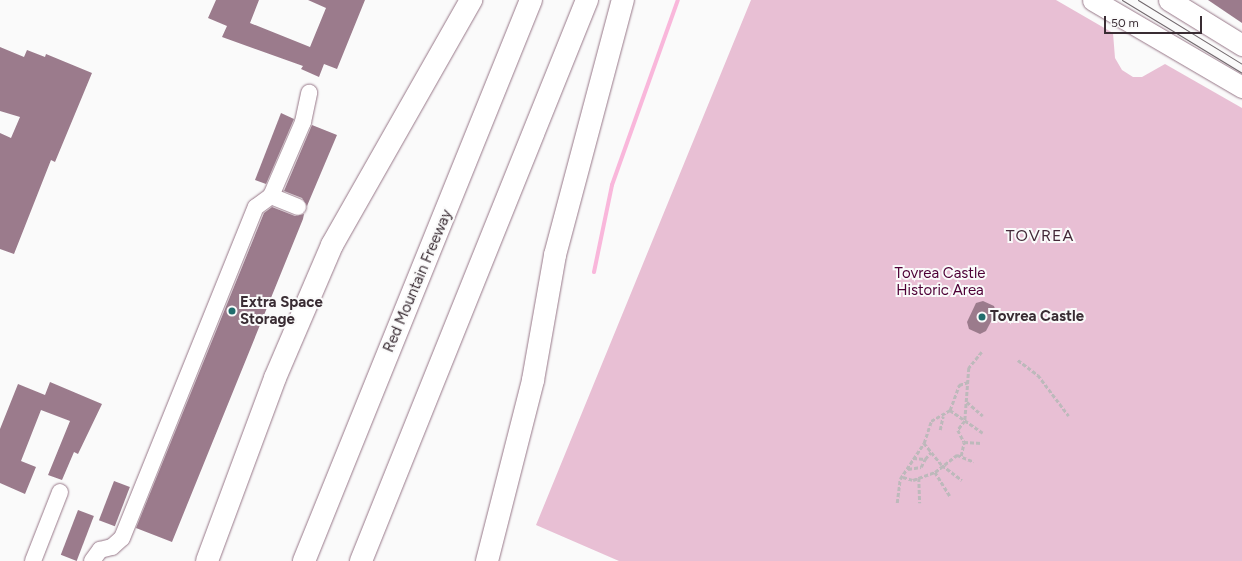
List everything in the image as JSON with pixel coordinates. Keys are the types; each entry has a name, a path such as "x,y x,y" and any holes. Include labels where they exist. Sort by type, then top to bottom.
{"highway":[{"path":"207,561 275,378 332,245 471,0"},
{"name":"Red Mountain Freeway","path":"304,561 531,0"},
{"path":"361,561 587,0"},
{"path":"487,561 533,380 555,255 623,0"}],"main road":[{"path":"1092,0 1242,88"},
{"path":"1169,0 1242,45"}],"lane":[{"path":"92,561 100,550 112,547 122,538 256,208 272,196 303,122 309,93"},
{"path":"272,196 298,207"},
{"path":"34,561 60,492"}],"path":[{"path":"903,477 906,480 919,478 935,472 942,465 960,456 964,442 958,430 966,421 969,368 982,352"},
{"path":"1018,360 1038,375 1069,416"},
{"path":"897,503 903,477 913,458 924,443 931,421 943,416 950,410 959,385 968,382"},
{"path":"967,402 983,416"},
{"path":"950,410 983,433"},
{"path":"940,430 943,416"},
{"path":"964,442 982,443"},
{"path":"924,443 942,465 962,480"},
{"path":"908,469 921,467 925,458 931,452"},
{"path":"960,456 974,462"},
{"path":"913,458 925,458"},
{"path":"935,472 950,496"},
{"path":"919,478 920,503"}],"green space":[{"name":"Tovrea Castle Historic Area","path":"751,0 1056,0 1113,33 1115,58 1122,70 1133,77 1142,77 1165,64 1242,108 1242,561 619,561 536,525"}],"building":[{"path":"216,0 259,0 250,23 310,47 326,8 308,0 365,0 337,69 324,64 319,77 301,69 303,66 222,37 227,26 208,18"},
{"path":"1208,0 1242,0 1242,23"},
{"path":"0,47 24,57 27,50 45,57 46,54 92,73 55,162 51,160 14,254 0,249 0,133 11,138 20,117 0,111"},
{"path":"281,113 294,119 266,184 255,180"},
{"path":"312,125 337,135 307,206 302,198 284,191"},
{"path":"272,207 295,216 304,214 303,219 172,542 136,528 264,213"},
{"name":"Tovrea Castle","path":"983,301 994,306 996,312 986,331 980,334 969,329 967,322 976,303"},
{"path":"50,382 102,404 78,454 74,452 62,480 48,475 70,421 41,410 21,461 36,467 25,494 0,483 0,429 18,384 45,395"},
{"path":"114,481 130,487 115,526 99,520"},
{"path":"78,510 94,516 77,561 61,555"}],"waterway":[{"path":"594,272 612,185 678,0"}],"tram line":[{"path":"1122,0 1242,73"},
{"path":"1138,0 1242,64"}],"place":[{"name":"Extra Space Storage","path":"232,311"},
{"name":"Tovrea Castle","path":"982,317"}],"district":[{"name":"TOVREA","path":"1040,236"}]}
